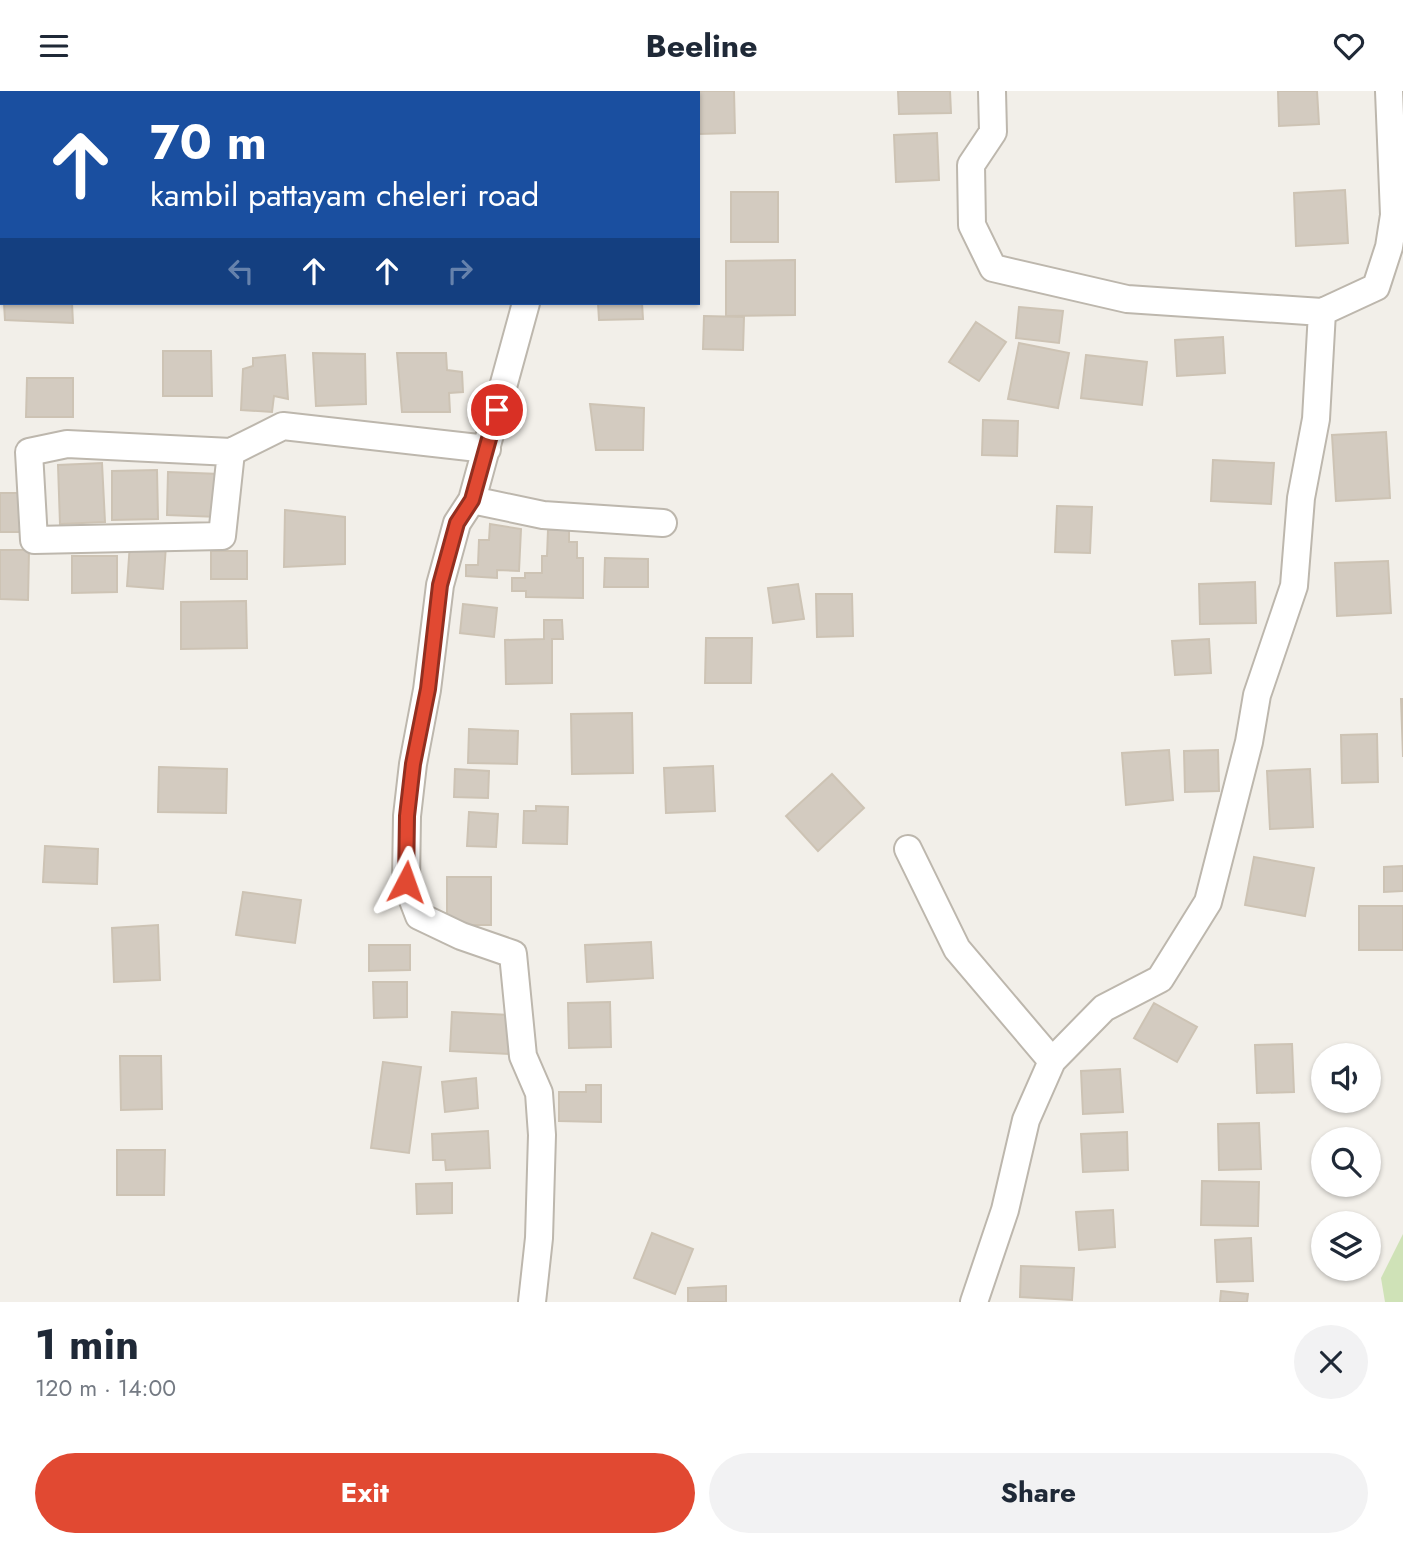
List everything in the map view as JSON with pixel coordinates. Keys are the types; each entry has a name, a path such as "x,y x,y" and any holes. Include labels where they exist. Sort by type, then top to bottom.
{"street":[{"path":"992,91 993,132 971,165 972,225 993,268 1127,299 1322,312 1376,287 1398,218 1389,91"},
{"path":"525,305 472,500 457,523 440,585 428,689 413,764 407,816 406,882 419,916 513,954 523,1056 539,1093 542,1135 539,1238 533,1302"},
{"path":"974,1302 1005,1209 1026,1120 1052,1061 1104,1008 1160,979 1208,902 1249,742 1257,695 1294,586 1301,498 1316,419 1322,312"},
{"path":"231,452 226,541 34,540 29,452 67,444 231,452 283,426 487,449"},
{"path":"472,500 543,515 663,523"},
{"path":"908,849 957,949 1052,1061"}],"green space":[{"path":"1403,1234 1403,1302 1385,1302 1381,1278"}],"building":[{"path":"700,91 734,91 735,133 700,134"},
{"path":"898,91 950,91 951,113 899,114"},
{"path":"1278,91 1317,91 1319,124 1279,126"},
{"path":"937,133 939,180 896,182 894,135"},
{"path":"1345,190 1348,243 1296,246 1294,193"},
{"path":"731,192 778,192 778,242 731,242"},
{"path":"795,260 795,315 726,316 726,261"},
{"path":"4,305 72,305 73,323 5,320"},
{"path":"598,305 642,305 643,319 599,320"},
{"path":"1019,307 1063,311 1059,343 1016,338"},
{"path":"704,316 744,317 743,350 703,349"},
{"path":"976,322 1006,342 979,381 949,362"},
{"path":"1223,337 1225,373 1177,376 1175,340"},
{"path":"1019,343 1069,353 1058,408 1008,399"},
{"path":"163,351 211,351 212,396 163,396"},
{"path":"313,353 365,354 366,404 316,406"},
{"path":"397,353 446,353 447,370 462,372 463,392 449,393 450,412 402,412"},
{"path":"285,355 288,399 274,396 272,412 241,410 243,369 253,366 253,358"},
{"path":"1086,355 1147,362 1142,405 1081,398"},
{"path":"27,378 73,378 73,417 26,417"},
{"path":"590,404 644,408 643,450 596,450"},
{"path":"983,420 1018,421 1017,456 982,455"},
{"path":"1386,432 1390,498 1336,501 1332,435"},
{"path":"1213,460 1274,463 1271,504 1211,501"},
{"path":"102,463 105,522 60,524 58,465"},
{"path":"157,470 158,519 112,520 112,471"},
{"path":"168,472 220,474 219,517 167,515"},
{"path":"0,493 23,493 22,532 0,532"},
{"path":"1057,506 1092,507 1090,553 1055,552"},
{"path":"285,510 345,517 345,564 284,567"},
{"path":"490,524 521,529 519,571 497,570 497,578 466,576 466,565 478,565 479,540 489,540"},
{"path":"548,530 569,530 569,542 577,542 577,558 583,558 583,598 526,597 526,591 512,591 512,578 525,578 525,573 542,573 542,556 547,556"},
{"path":"130,543 166,545 163,589 127,586"},
{"path":"0,550 29,550 28,600 0,599"},
{"path":"211,551 247,551 247,579 211,579"},
{"path":"72,556 117,556 117,592 72,593"},
{"path":"605,558 648,559 648,587 604,587"},
{"path":"1388,561 1391,613 1337,616 1335,563"},
{"path":"1255,582 1256,623 1200,624 1199,584"},
{"path":"798,584 804,619 773,623 768,588"},
{"path":"816,594 852,594 853,636 817,637"},
{"path":"246,601 247,648 181,649 181,602"},
{"path":"463,604 497,608 494,637 460,633"},
{"path":"544,620 562,620 563,639 552,639 552,683 506,684 505,640 544,639"},
{"path":"706,638 752,638 751,683 705,683"},
{"path":"1209,639 1211,673 1175,675 1172,641"},
{"path":"1401,699 1403,699 1403,757"},
{"path":"632,713 633,773 572,774 571,714"},
{"path":"469,729 518,731 517,764 468,763"},
{"path":"1377,734 1378,782 1342,783 1341,735"},
{"path":"1169,750 1173,800 1126,805 1122,753"},
{"path":"1218,750 1219,791 1185,792 1184,751"},
{"path":"713,766 715,811 666,813 664,768"},
{"path":"159,767 227,769 226,813 158,812"},
{"path":"455,769 489,771 488,798 454,797"},
{"path":"1310,769 1313,827 1270,829 1267,771"},
{"path":"832,774 864,808 818,851 786,816"},
{"path":"536,806 568,807 567,844 523,843 524,811 536,811"},
{"path":"469,812 498,814 496,847 467,846"},
{"path":"45,846 98,849 97,884 43,882"},
{"path":"1254,857 1314,868 1305,916 1245,905"},
{"path":"1403,866 1403,891 1384,892 1384,867"},
{"path":"447,877 491,877 491,925 447,925"},
{"path":"243,892 301,900 295,943 236,935"},
{"path":"1359,906 1403,906 1403,950 1359,950"},
{"path":"158,925 160,980 114,982 112,928"},
{"path":"651,942 653,978 587,982 585,945"},
{"path":"369,945 410,945 410,970 369,971"},
{"path":"373,982 407,982 407,1017 374,1018"},
{"path":"610,1002 611,1047 569,1048 568,1003"},
{"path":"1154,1003 1197,1027 1177,1062 1134,1038"},
{"path":"452,1012 511,1015 509,1054 450,1051"},
{"path":"1292,1044 1294,1092 1257,1093 1255,1045"},
{"path":"120,1056 161,1056 162,1109 121,1110"},
{"path":"383,1062 421,1067 409,1153 371,1148"},
{"path":"1120,1069 1123,1112 1083,1114 1081,1071"},
{"path":"476,1078 478,1108 445,1112 442,1082"},
{"path":"586,1085 601,1085 601,1122 559,1121 559,1092 586,1092"},
{"path":"1259,1123 1261,1169 1219,1170 1218,1124"},
{"path":"488,1131 490,1168 446,1170 445,1160 433,1160 432,1134"},
{"path":"1127,1132 1128,1170 1083,1172 1081,1134"},
{"path":"117,1150 165,1150 164,1195 117,1195"},
{"path":"1202,1181 1259,1182 1258,1226 1201,1225"},
{"path":"452,1183 452,1213 417,1214 416,1184"},
{"path":"1113,1210 1115,1247 1079,1250 1076,1212"},
{"path":"652,1233 693,1249 675,1294 634,1278"},
{"path":"1251,1238 1253,1281 1217,1282 1215,1240"},
{"path":"1021,1266 1074,1268 1072,1300 1020,1297"},
{"path":"726,1286 726,1302 688,1302 688,1288"},
{"path":"1221,1291 1248,1294 1247,1302 1220,1302"}],"route":[{"path":"406,882 409,843 407,816 413,764 428,689 440,585 457,523 472,500 497,410"}]}
